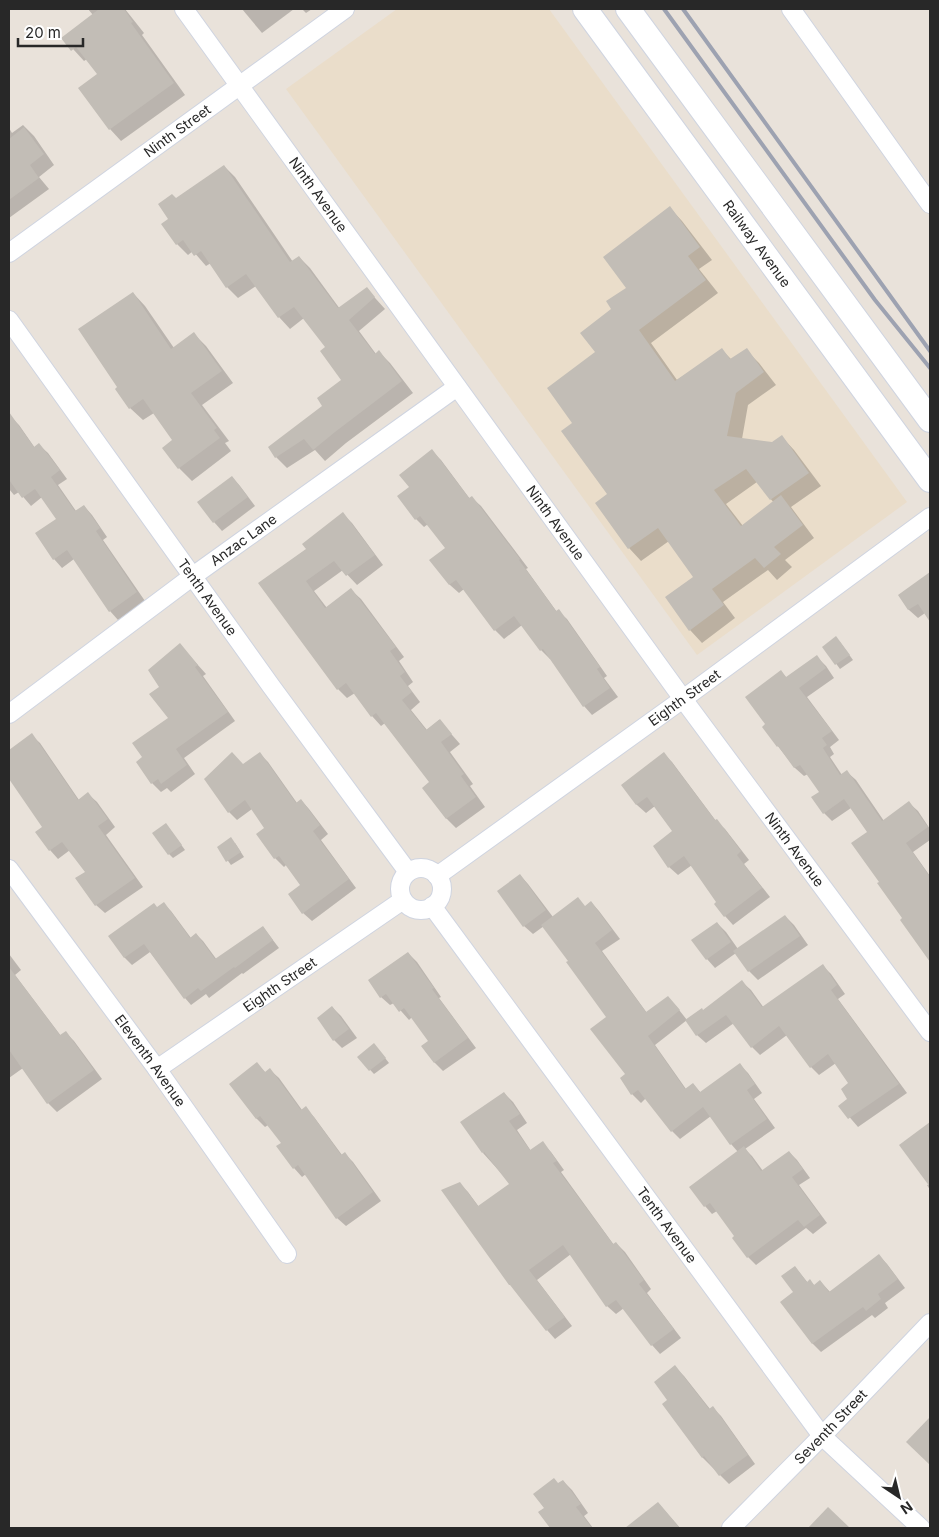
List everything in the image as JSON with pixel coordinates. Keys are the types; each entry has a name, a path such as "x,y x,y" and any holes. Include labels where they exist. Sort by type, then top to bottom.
{"main road":[{"name":"Railway Avenue","path":"585,9 930,480"},
{"path":"628,9 930,420"}],"street":[{"name":"Ninth Avenue","path":"184,9 683,699 930,1032"},
{"name":"Ninth Street","path":"9,253 345,9"},
{"path":"791,9 930,202"},
{"name":"Tenth Avenue","path":"9,320 271,686 408,872"},
{"name":"Anzac Lane","path":"9,714 193,576 457,387"},
{"name":"Eighth Street","path":"438,876 930,517"},
{"path":"420,868 427,869 438,876 442,889 437,902 422,910 406,904 400,894 401,882 408,872 420,868"},
{"name":"Eleventh Avenue","path":"9,869 157,1069 287,1254"},
{"name":"Eighth Street","path":"157,1069 403,900"},
{"name":"Tenth Avenue","path":"432,906 822,1436 921,1528"},
{"name":"Seventh Street","path":"731,1528 930,1324"}],"shaded area":[{"path":"397,9 549,9 907,502 697,655 286,89"}],"building":[{"path":"99,9 124,9 133,22 131,23 174,83 109,130 78,88 97,74 76,47 71,51 61,38"},
{"path":"24,127 44,154 30,165 39,178 9,200 9,139"},
{"path":"224,165 290,262 299,256 338,308 367,287 375,297 349,320 375,354 379,350 402,381 313,450 304,439 275,458 268,447 322,406 317,398 341,380 320,351 325,347 294,307 278,318 246,274 226,288 201,251 194,256 183,240 176,245 161,224 168,219 158,204 172,194 176,198"},
{"path":"670,206 700,247 688,256 706,280 639,330 675,381 722,348 730,359 747,348 764,372 736,393 727,436 772,442 782,435 809,473 770,500 746,469 714,490 741,526 781,495 803,525 774,547 781,554 764,568 755,558 712,589 724,605 689,631 665,597 693,577 658,528 628,549 595,503 607,494 561,431 572,423 547,388 595,352 580,333 611,309 606,301 626,288 603,257"},
{"path":"133,292 171,349 194,332 222,371 191,393 217,428 214,430 220,438 178,469 162,448 172,440 143,399 129,409 115,389 117,387 78,329"},
{"path":"9,412 34,447 39,443 60,470 51,477 75,511 84,505 100,528 96,531 137,592 109,612 67,550 53,560 35,533 56,519 35,489 22,498 9,480"},
{"path":"432,449 469,498 472,496 520,559 556,611 559,609 600,667 597,669 610,688 583,707 543,649 540,651 514,616 494,631 456,580 449,585 429,560 445,548 420,516 415,520 397,496 409,487 399,475"},
{"path":"232,476 248,497 213,523 197,502"},
{"path":"343,512 375,555 346,576 334,561 306,581 325,608 351,588 396,647 390,651 405,672 400,676 412,692 402,700 426,730 440,719 452,734 441,742 464,774 461,776 476,797 446,819 422,788 429,782 376,713 371,717 346,683 337,690 258,583 306,549 302,544"},
{"path":"930,572 930,622 918,604 908,610 898,595"},
{"path":"836,636 850,655 835,665 822,647"},
{"path":"180,643 198,665 195,667 228,712 176,749 187,765 161,784 158,779 151,784 136,762 142,757 132,743 168,718 149,694 159,687 148,670"},
{"path":"817,655 826,668 799,688 832,731 822,738 827,745 823,748 840,775 847,770 882,821 909,801 928,827 906,843 930,877 930,962 900,920 902,918 851,843 867,832 844,799 823,814 811,797 819,792 800,765 794,768 777,747 762,727 765,724 745,697 781,670 786,677"},
{"path":"32,733 78,800 88,792 108,819 98,826 135,878 95,906 75,878 85,872 62,842 49,851 35,832 42,827 9,779 9,750"},
{"path":"232,752 243,764 260,752 296,803 301,799 320,825 313,831 349,879 302,914 288,894 300,885 279,856 274,859 256,834 264,828 245,800 228,813 204,779"},
{"path":"664,752 741,851 737,855 762,888 724,917 714,904 716,902 684,856 668,868 653,846 672,831 647,797 636,805 621,785"},
{"path":"166,823 182,845 168,855 152,833"},
{"path":"231,837 241,852 226,862 217,847"},
{"path":"520,874 546,910 523,927 497,891"},
{"path":"578,897 585,906 591,901 612,930 595,943 646,1012 668,996 680,1010 648,1036 685,1089 693,1083 700,1092 740,1063 755,1084 747,1090 767,1119 730,1145 703,1107 671,1132 638,1090 631,1095 620,1078 625,1074 590,1029 606,1017 541,925"},
{"path":"164,902 190,938 196,933 215,959 263,926 273,940 201,991 198,988 184,999 144,944 124,958 108,936 154,903 157,907"},
{"path":"785,915 800,936 748,972 733,951"},
{"path":"717,922 731,942 706,960 691,940"},
{"path":"408,952 468,1038 434,1063 421,1046 428,1041 404,1008 399,1012 386,994 380,998 368,980"},
{"path":"823,964 837,985 831,990 899,1084 848,1119 838,1106 847,1099 841,1089 848,1083 828,1054 810,1068 779,1026 751,1048 726,1015 696,1036 685,1020 702,1008 703,1010 742,980 762,1007"},
{"path":"9,967 60,1035 66,1031 94,1070 47,1104 9,1050"},
{"path":"332,1006 349,1029 333,1041 317,1018"},
{"path":"374,1043 386,1058 369,1071 357,1057"},
{"path":"257,1062 265,1072 270,1068 301,1110 306,1106 341,1155 345,1152 373,1192 336,1219 298,1165 293,1169 276,1146 281,1143 260,1116 256,1119 229,1084"},
{"path":"504,1092 520,1114 509,1121 530,1150 543,1141 557,1161 553,1163 613,1244 616,1242 644,1280 639,1284 674,1329 651,1346 616,1300 606,1307 563,1245 529,1270 565,1317 546,1331 509,1285 441,1190 460,1182 478,1206 509,1184 484,1152 482,1153 460,1122"},
{"path":"930,1122 930,1187 899,1145"},
{"path":"744,1146 761,1171 789,1151 803,1169 792,1177 820,1215 804,1227 798,1220 747,1258 710,1203 704,1207 689,1187"},
{"path":"879,1254 898,1279 878,1294 881,1299 866,1311 863,1307 812,1344 780,1302 793,1292 781,1276 795,1266 807,1282 810,1279 814,1285 820,1280 829,1292"},
{"path":"675,1365 709,1409 713,1406 748,1455 719,1476 704,1456 702,1458 662,1404 667,1400 654,1382"},
{"path":"930,1417 930,1465 906,1442"},
{"path":"554,1478 558,1483 563,1480 581,1504 576,1507 592,1528 550,1528 538,1512 544,1508 533,1494"},
{"path":"658,1502 680,1528 625,1528"},
{"path":"828,1507 850,1528 808,1528"}],"railway":[{"path":"664,9 875,300 930,368"},
{"path":"683,9 930,351"}]}
